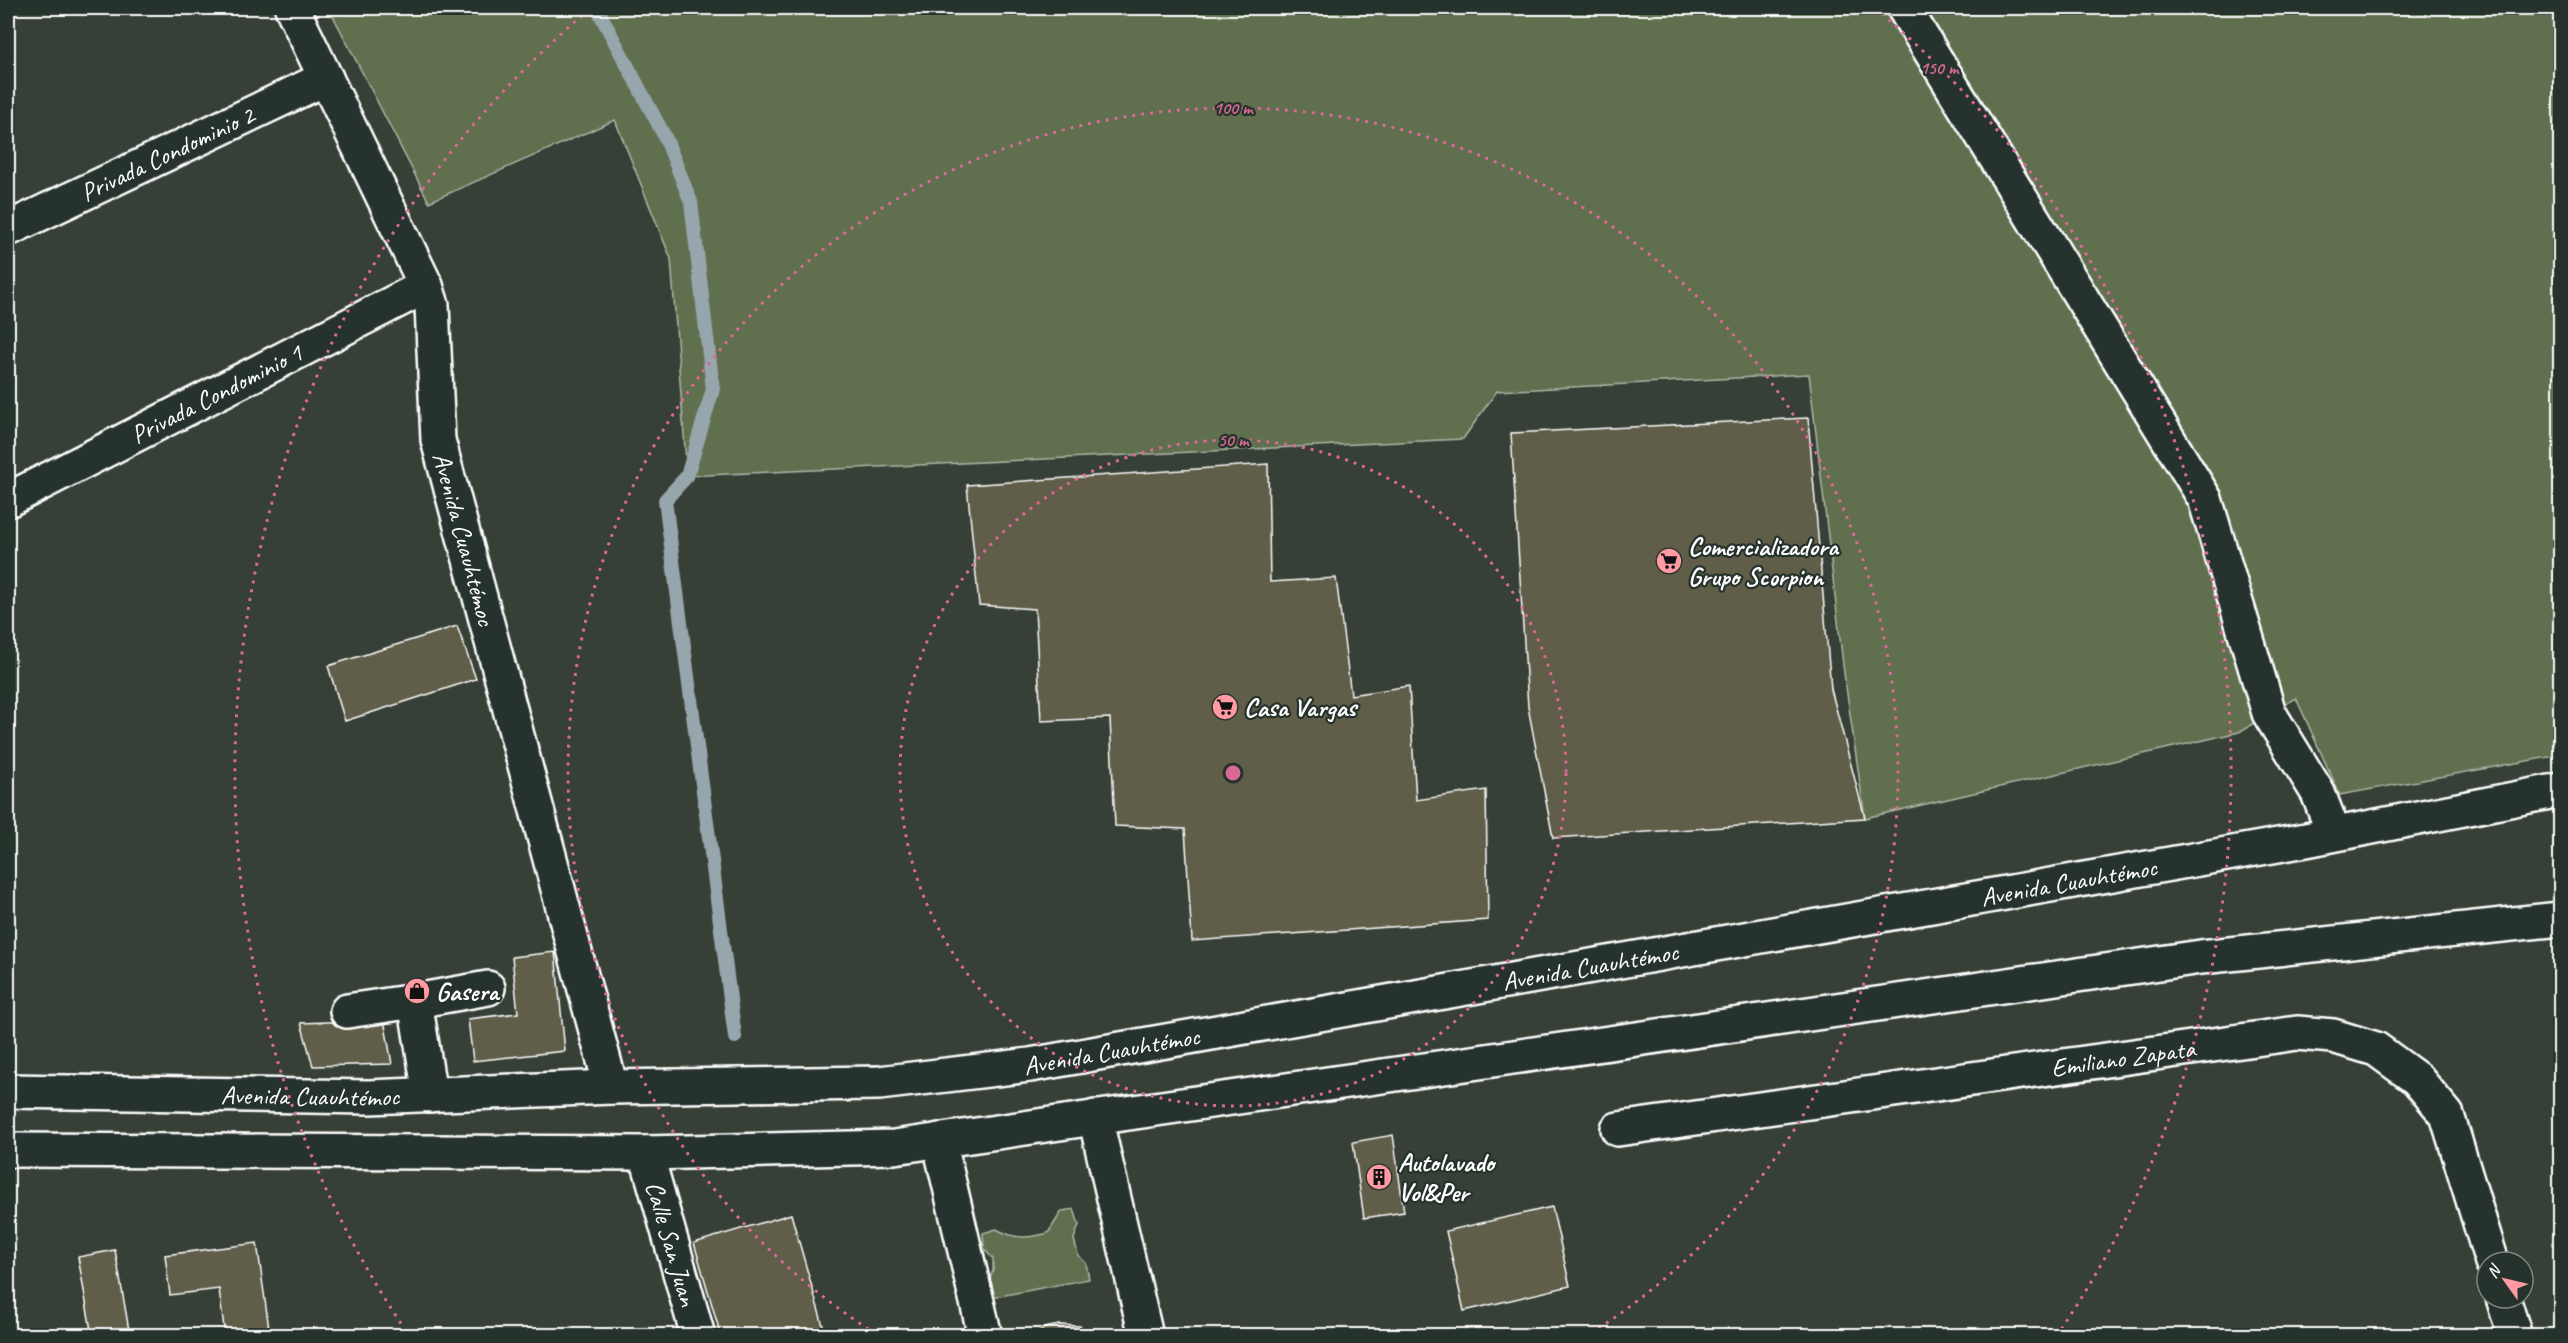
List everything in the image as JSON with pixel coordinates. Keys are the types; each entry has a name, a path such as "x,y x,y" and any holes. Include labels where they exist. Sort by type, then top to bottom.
{"main road":[{"name":"Avenida Cuauhtémoc","path":"292,8 426,286 432,305 438,440 611,1087"},
{"path":"1904,8 2205,499 2269,713 2318,794 2334,834"},
{"name":"Privada Condominio 2","path":"8,230 326,78"},
{"name":"Privada Condominio 1","path":"8,500 426,286"},
{"name":"Avenida Cuauhtémoc","path":"8,1091 369,1097 611,1087 879,1083 1030,1065 2334,834 2560,790"},
{"path":"8,1150 646,1153 894,1147 2201,957 2560,919"},
{"path":"347,1011 488,988"},
{"path":"415,1001 430,1095"},
{"name":"Emiliano Zapata","path":"1618,1129 2297,1033 2333,1036 2376,1049 2417,1079 2447,1115 2488,1250"},
{"path":"1095,1117 1146,1335"},
{"path":"939,1140 985,1335"},
{"name":"Calle San Juan","path":"646,1153 698,1335"},
{"path":"2507,1310 2515,1335"}],"green space":[{"path":"329,8 2560,8 2560,755 2340,795 2296,698 2239,732 1865,818 1844,673 1809,374 1497,391 1463,439 687,476 671,259 615,120 429,202"},
{"path":"1074,1209 1079,1225 1074,1239 1078,1255 1086,1263 1089,1279 990,1298 987,1284 993,1271 993,1259 984,1249 983,1233 996,1229 1009,1235 1027,1237 1048,1233 1062,1211"}],"building":[{"name":"Comercializadora Grupo Scorpion","path":"1808,418 1831,689 1865,818 1553,838 1528,707 1511,433"},
{"name":"Casa Vargas","path":"1268,464 1270,582 1336,578 1351,695 1409,686 1416,800 1486,790 1488,920 1192,941 1185,829 1115,826 1110,718 1041,721 1035,609 979,605 967,485"},
{"path":"457,626 476,679 345,721 328,666"},
{"path":"555,952 565,1051 473,1061 468,1019 518,1013 512,957"},
{"path":"384,1020 392,1064 313,1066 301,1023"},
{"name":"Autolavado Vol&Per","path":"1393,1135 1404,1212 1364,1218 1353,1142"},
{"path":"1552,1207 1570,1286 1464,1311 1446,1231"},
{"path":"791,1214 826,1336 721,1336 694,1243"},
{"path":"257,1243 270,1336 225,1336 219,1289 170,1295 165,1255"},
{"path":"115,1250 130,1336 92,1336 78,1257"},
{"path":"1059,1325 1080,1326 1097,1336 1033,1336 1045,1328"}],"waterway":[{"path":"597,8 666,139 691,202 713,389 687,476 665,500 735,1037"}],"place":[{"name":"Comercializadora Grupo Scorpion","path":"1669,561"},
{"name":"Casa Vargas","path":"1225,707"},
{"name":"Gasera","path":"417,991"},
{"name":"Autolavado Vol&Per","path":"1379,1177"}]}
